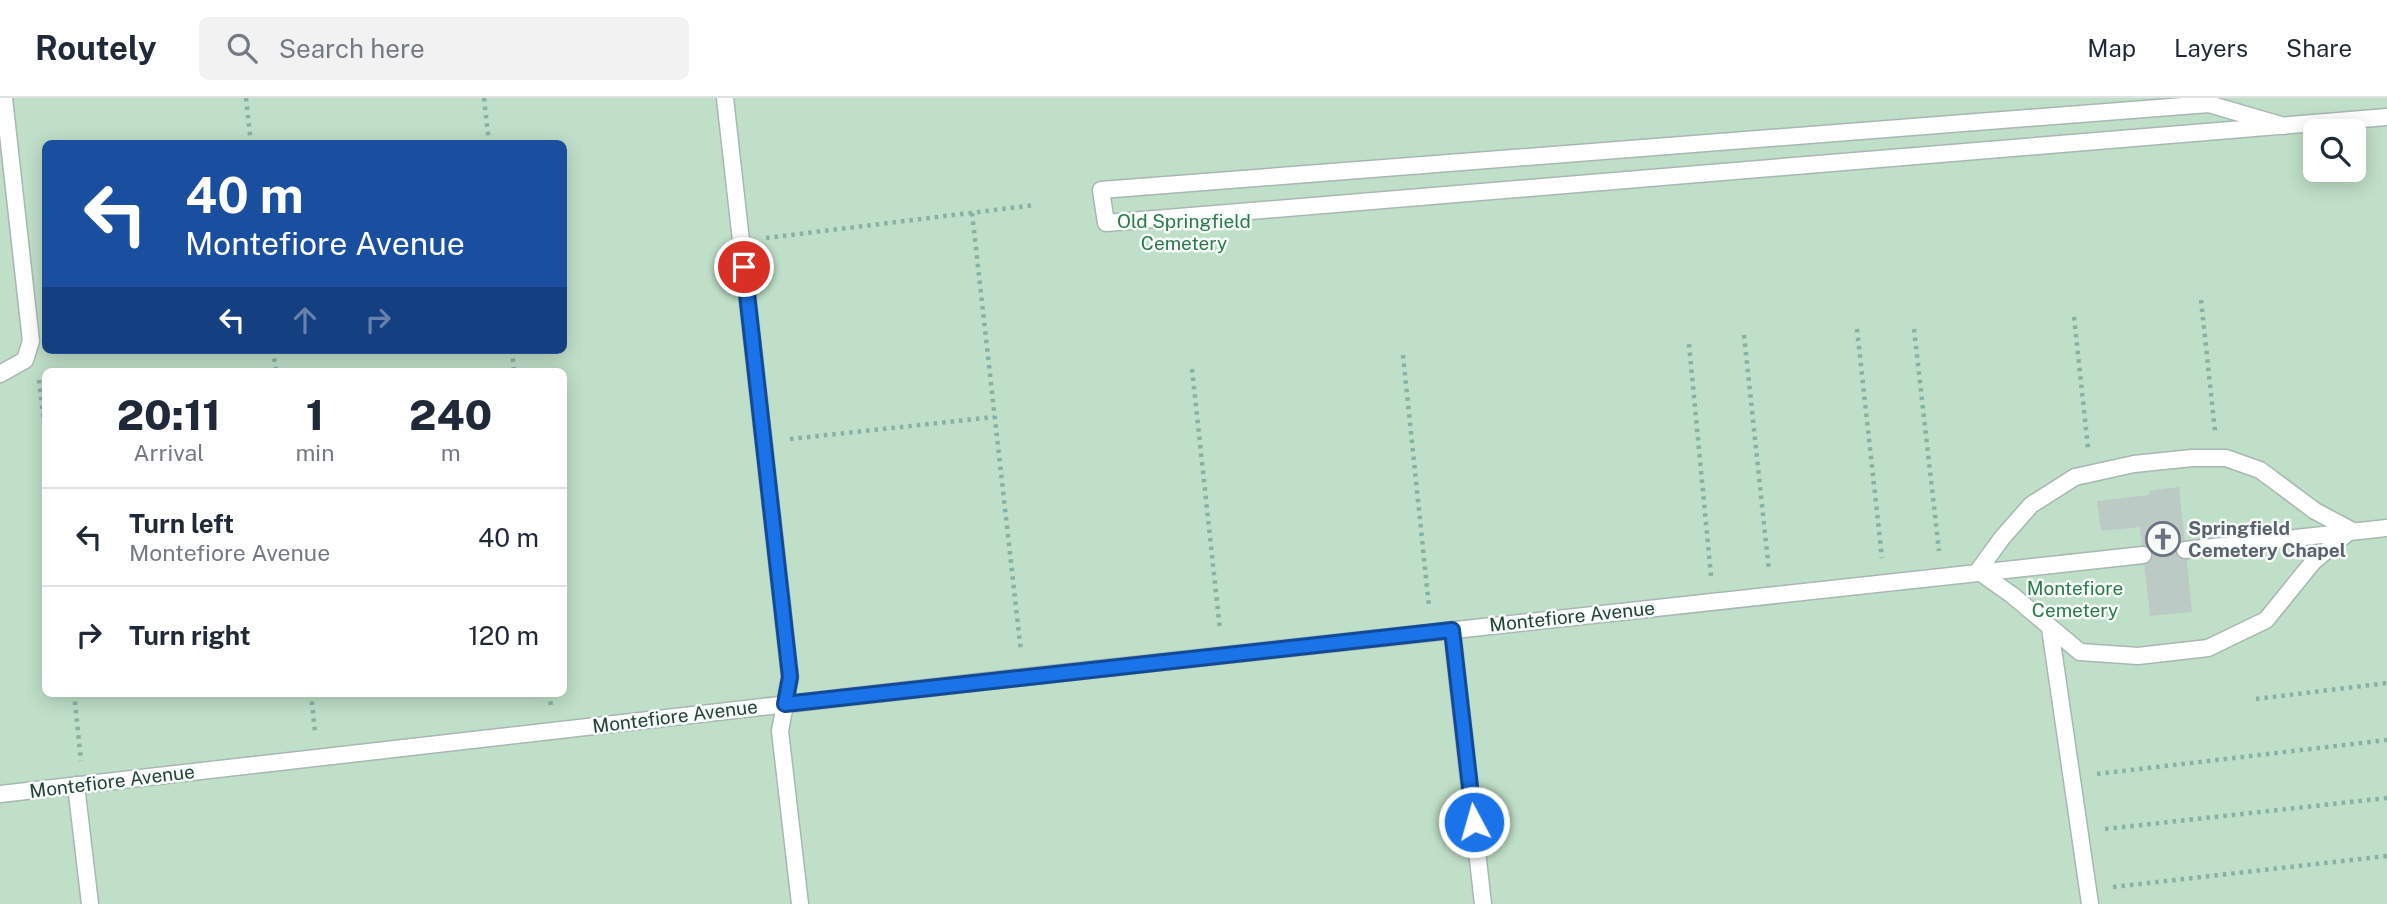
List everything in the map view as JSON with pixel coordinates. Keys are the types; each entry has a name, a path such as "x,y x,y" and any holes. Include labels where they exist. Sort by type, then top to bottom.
{"lane":[{"path":"0,374 25,360 31,341 4,98"},
{"path":"725,98 790,677 780,731 800,904"},
{"path":"2284,126 2209,104 1101,190 1106,223 2284,126 2387,117"},
{"path":"2226,458 2260,470 2315,511 2351,530 2313,562 2266,620 2208,648 2138,656 2080,652 2012,595 1978,571 2031,505 2075,477 2134,464 2226,458"},
{"path":"2185,550 2387,528"},
{"name":"Montefiore Avenue","path":"0,794 1024,677 1885,581 2143,555"},
{"path":"2050,628 2089,897"},
{"path":"1452,630 1483,904"},
{"path":"76,785 90,904"}],"path":[{"path":"246,98 251,140"},
{"path":"484,98 489,140"},
{"path":"741,242 1035,205"},
{"path":"972,213 1024,677"},
{"path":"2201,300 2218,458"},
{"path":"2074,317 2091,473"},
{"path":"1857,329 1885,581"},
{"path":"1914,329 1942,575"},
{"path":"1744,335 1771,594"},
{"path":"1689,344 1714,601"},
{"path":"1403,355 1431,632"},
{"path":"25,360 39,378 42,404"},
{"path":"1192,369 1222,655"},
{"path":"764,442 994,417"},
{"path":"2256,699 2387,683"},
{"path":"74,697 82,771 76,785"},
{"path":"311,697 318,757"},
{"path":"2071,776 2387,740"},
{"path":"2080,832 2387,798"},
{"path":"2089,897 2387,856"}],"green space":[{"name":"Montefiore Cemetery","path":"0,98 2387,98 2387,904 0,904"}],"building":[{"path":"2179,487 2192,612 2150,616 2140,527 2101,531 2097,501 2149,495 2149,491"}],"place":[{"name":"Springfield Cemetery Chapel","path":"2163,539"}],"route":[{"path":"744,267 790,677 785,704 1452,630 1474,822"}],"park label":[{"name":"Old Springfield Cemetery","path":"1184,232"}]}
